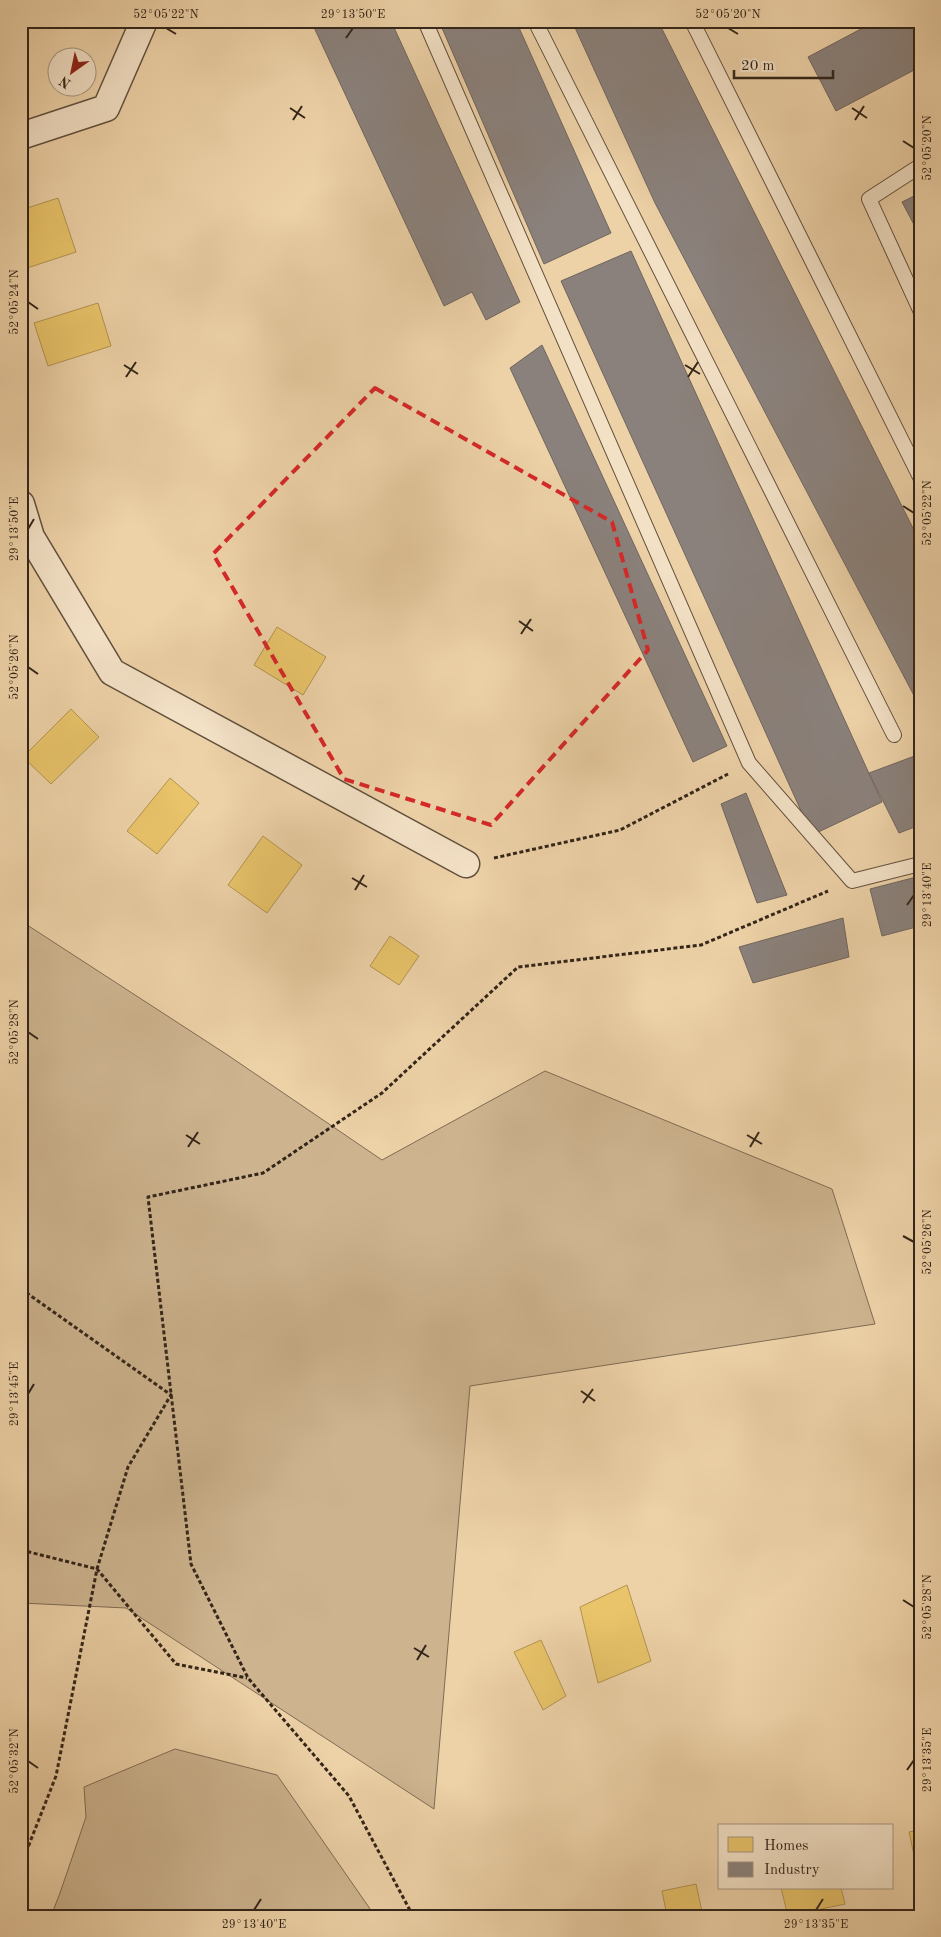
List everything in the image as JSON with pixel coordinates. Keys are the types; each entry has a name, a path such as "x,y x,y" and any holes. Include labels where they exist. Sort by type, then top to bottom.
{"street":[{"path":"21,136 106,108 144,21"},
{"path":"21,504 31,537 112,672 466,864"}],"lane":[{"path":"425,21 749,763 852,881 920,864"},
{"path":"535,21 894,735"},
{"path":"692,21 920,477"},
{"path":"920,166 869,199 920,310"}],"path":[{"path":"466,864 620,830 749,763"},
{"path":"413,1916 349,1796 248,1678 191,1564 148,1197 263,1173 382,1093 518,967 701,945 852,881"},
{"path":"21,1289 171,1394"},
{"path":"21,1865 56,1776 97,1569 128,1467 171,1394"},
{"path":"21,1550 97,1569 176,1664 248,1678"}],"highlighted area":[{"path":"375,388 612,522 648,650 491,825 344,779 213,554"}],"shaded area":[{"path":"21,921 226,1054 382,1160 545,1071 832,1189 875,1324 470,1386 434,1809 126,1608 21,1603"},
{"path":"175,1749 277,1775 375,1916 51,1916 86,1817 84,1787"}],"building: Homes":[{"path":"58,198 76,252 21,270 21,210"},
{"path":"98,303 111,346 48,366 34,323"},
{"path":"277,627 326,657 303,695 254,665"},
{"path":"71,709 99,737 51,784 23,757"},
{"path":"170,778 199,803 157,854 127,831"},
{"path":"263,836 302,865 267,913 228,885"},
{"path":"390,936 419,956 399,985 370,966"},
{"path":"627,1585 651,1661 598,1683 580,1607"},
{"path":"541,1640 566,1696 543,1710 514,1652"},
{"path":"920,1830 920,1878 919,1878 909,1832"},
{"path":"696,1884 703,1916 667,1916 662,1891"},
{"path":"782,1890 842,1890 845,1904 788,1916"}],"building: Industry":[{"path":"311,21 391,21 520,302 486,320 472,292 444,306"},
{"path":"439,21 516,21 611,233 544,264"},
{"path":"572,21 658,21 920,542 920,707 655,203"},
{"path":"876,21 920,21 920,67 836,111 808,57"},
{"path":"920,193 920,236 902,202"},
{"path":"631,251 882,802 812,835 561,281"},
{"path":"542,345 727,746 693,762 510,368"},
{"path":"920,754 920,825 899,833 869,773"},
{"path":"746,793 787,895 757,903 721,804"},
{"path":"920,876 920,926 882,936 870,889"},
{"path":"843,918 849,957 753,983 739,947"}]}
